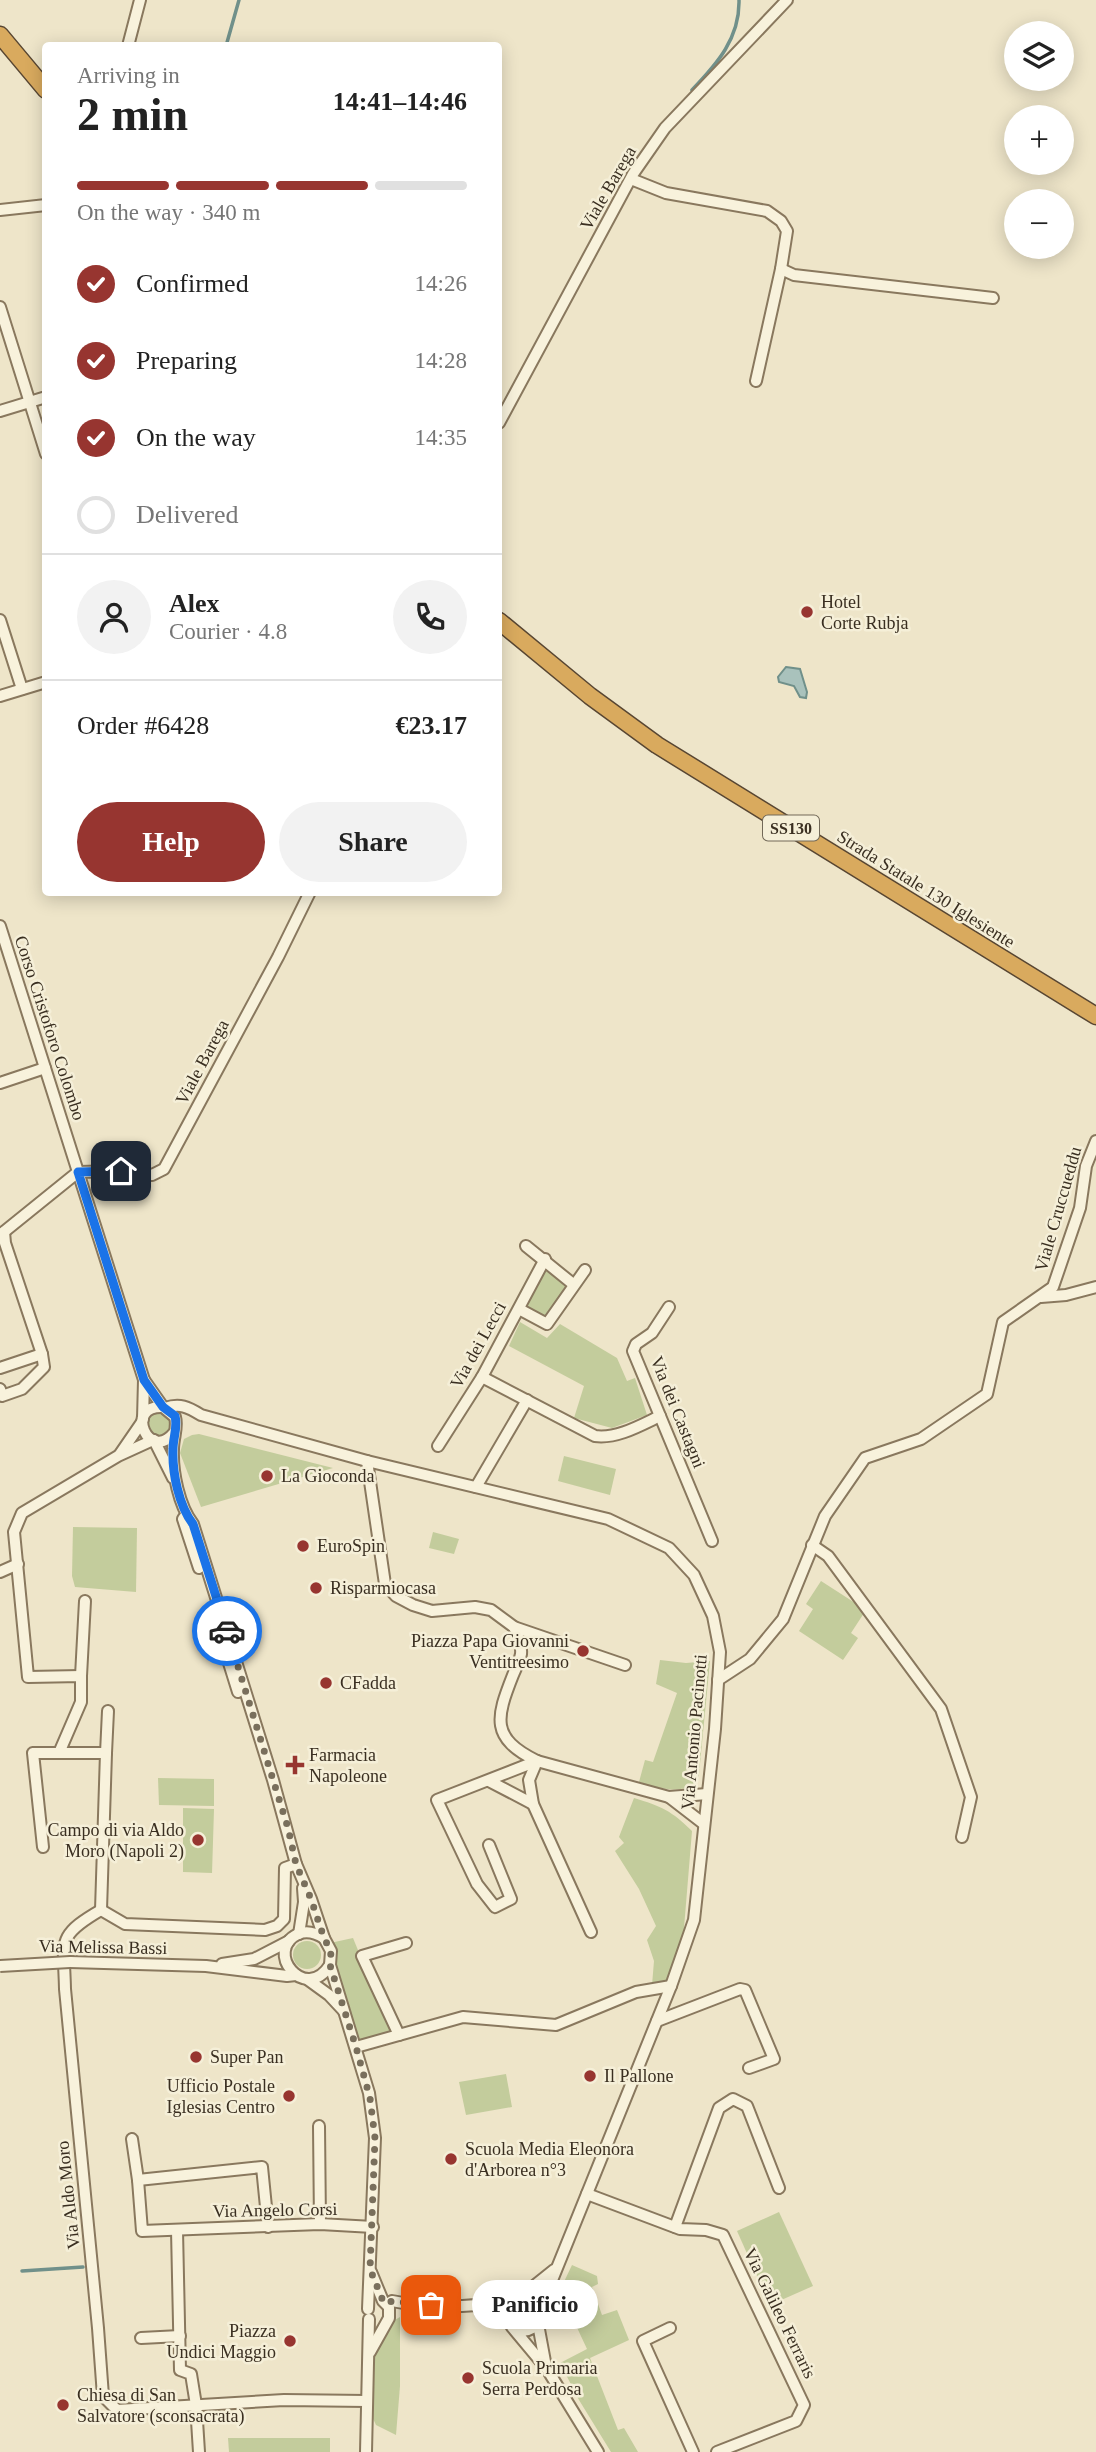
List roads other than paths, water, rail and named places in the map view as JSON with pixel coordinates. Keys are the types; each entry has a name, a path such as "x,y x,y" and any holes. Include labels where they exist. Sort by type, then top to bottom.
{"highway":[{"path":"0,35 42,85"},
{"name":"Strada Statale 130 Iglesiente","path":"502,623 590,696 657,745 1096,1016"}],"street":[{"path":"129,42 140,0"},
{"name":"Viale Barega","path":"502,417 631,179 665,128 787,0"},
{"path":"631,179 666,193 767,211 781,221 787,231 755,381"},
{"path":"0,210 42,205"},
{"path":"780,270 794,275 993,298"},
{"path":"0,307 42,442"},
{"path":"0,411 42,398"},
{"path":"0,620 22,689"},
{"path":"0,696 42,683"},
{"name":"Viale Barega","path":"78,1172 121,1171 152,1175 164,1169 308,896"},
{"name":"Corso Cristoforo Colombo","path":"0,926 5,960 45,1069 144,1380 164,1407 175,1416 172,1452 186,1515 193,1524 234,1653 296,1864 331,1951 330,1965 369,2093 375,2138 366,2452"},
{"path":"0,1083 45,1069"},
{"name":"Viale Cruccueddu","path":"718,1680 750,1659 783,1619 825,1516 865,1458 921,1439 987,1394 1003,1322 1053,1286 1080,1208 1086,1166 1096,1141"},
{"path":"1,1393 22,1389 36,1378 44,1367 2,1234 78,1172"},
{"path":"526,1246 573,1284"},
{"name":"Via dei Lecci","path":"438,1447 482,1377 545,1259"},
{"path":"519,1309 547,1324 584,1270"},
{"path":"1038,1297 1066,1295 1096,1287"},
{"name":"Via dei Castagni","path":"669,1307 652,1333 636,1344 633,1351 712,1541"},
{"path":"0,1368 42,1354"},
{"path":"482,1377 595,1436 622,1433 660,1416"},
{"name":"Corso Cristoforo Colombo","path":"144,1380 144,1431 153,1440 178,1487"},
{"path":"476,1487 527,1400"},
{"name":"Via Antonio Pacinotti","path":"164,1407 176,1404 189,1407 201,1415 367,1461 608,1519 669,1548 694,1575 713,1616 720,1652 694,1920 671,1986 540,2310"},
{"path":"118,1456 153,1408 164,1407"},
{"path":"81,1676 28,1677 14,1532 22,1513 118,1456 153,1440 165,1440 185,1419 201,1415"},
{"path":"367,1461 385,1584 396,1596 412,1605 432,1611 475,1607 491,1610 514,1627 625,1665"},
{"path":"812,1545 828,1556 942,1709 971,1797 962,1837"},
{"path":"0,1572 18,1564"},
{"path":"60,1753 81,1702 85,1601"},
{"path":"514,1627 520,1640 521,1654 502,1704 500,1723 506,1741 520,1753 537,1761 669,1797 707,1794"},
{"path":"108,1712 101,1910 125,1924 265,1930 277,1926 284,1919 285,1868 296,1864"},
{"path":"43,1847 33,1753 106,1753"},
{"path":"489,1845 511,1899 495,1907 477,1885 437,1800 537,1761"},
{"path":"537,1761 530,1780 533,1804 591,1932"},
{"path":"489,1781 533,1804"},
{"path":"669,1797 704,1824"},
{"name":"Corso Cristoforo Colombo","path":"303,1882 304,1902 294,1937 285,1951 287,1966 329,1995 345,2012"},
{"name":"Via Aldo Moro","path":"101,1910 76,1924 64,1941 65,1989 103,2396 117,2410 284,2400 367,2401"},
{"path":"294,1937 312,1932 324,1938"},
{"name":"Via Melissa Bassi","path":"206,1966 254,1959 294,1937"},
{"path":"399,2035 362,1956 405,1943"},
{"name":"Via Melissa Bassi","path":"0,1966 70,1962 206,1966 301,1977"},
{"path":"301,1977 320,1976 330,1965"},
{"path":"356,2047 463,2017 556,2025 636,1992 671,1986"},
{"path":"657,2021 740,1989 745,1990 774,2059 749,2068"},
{"path":"675,2227 719,2108 733,2099 747,2106 779,2188"},
{"path":"318,2126 320,2224"},
{"path":"131,2139 138,2179 262,2167 268,2227"},
{"name":"Via Angelo Corsi","path":"138,2179 142,2231 320,2224 373,2227"},
{"name":"Via Galileo Ferraris","path":"587,2194 675,2227 706,2230 723,2235 804,2405 796,2421 717,2452"},
{"path":"177,2230 180,2370 191,2374 199,2452"},
{"name":"Corso Cristoforo Colombo","path":"370,2269 385,2303"},
{"path":"557,2269 517,2299 507,2311 510,2324 547,2370 598,2452"},
{"path":"406,2304 388,2320 378,2324 369,2314 376,2301 479,2306 517,2299 534,2300 540,2310 538,2324 547,2370"},
{"path":"385,2303 391,2311 388,2320"},
{"path":"479,2306 522,2331 538,2324"},
{"name":"Corso Cristoforo Colombo","path":"369,2355 388,2320"},
{"path":"670,2328 643,2341 694,2452"},
{"path":"141,2337 180,2336"}],"water":[{"path":"786,667 800,669 807,692 806,698 800,697 794,686 779,682 778,677"}],"waterway":[{"path":"227,42 239,0"},
{"path":"692,90 725,50 736,26 739,0"},
{"path":"22,2271 83,2267"}],"place":[{"name":"Hotel Corte Rubja","path":"807,612"},
{"name":"La Gioconda","path":"267,1476"},
{"name":"EuroSpin","path":"303,1546"},
{"name":"Risparmiocasa","path":"316,1588"},
{"name":"Piazza Papa Giovanni Ventitreesimo","path":"583,1651"},
{"name":"CFadda","path":"326,1683"},
{"name":"Farmacia Napoleone","path":"295,1765"},
{"name":"Campo di via Aldo Moro (Napoli 2)","path":"198,1840"},
{"name":"Super Pan","path":"196,2057"},
{"name":"Il Pallone","path":"590,2076"},
{"name":"Ufficio Postale Iglesias Centro","path":"289,2096"},
{"name":"Scuola Media Eleonora d'Arborea n°3","path":"451,2159"},
{"name":"Panificio","path":"431,2305"},
{"name":"Piazza Undici Maggio","path":"290,2341"},
{"name":"Scuola Primaria Serra Perdosa","path":"468,2378"},
{"name":"Chiesa di San Salvatore (sconsacrata)","path":"63,2405"}]}
